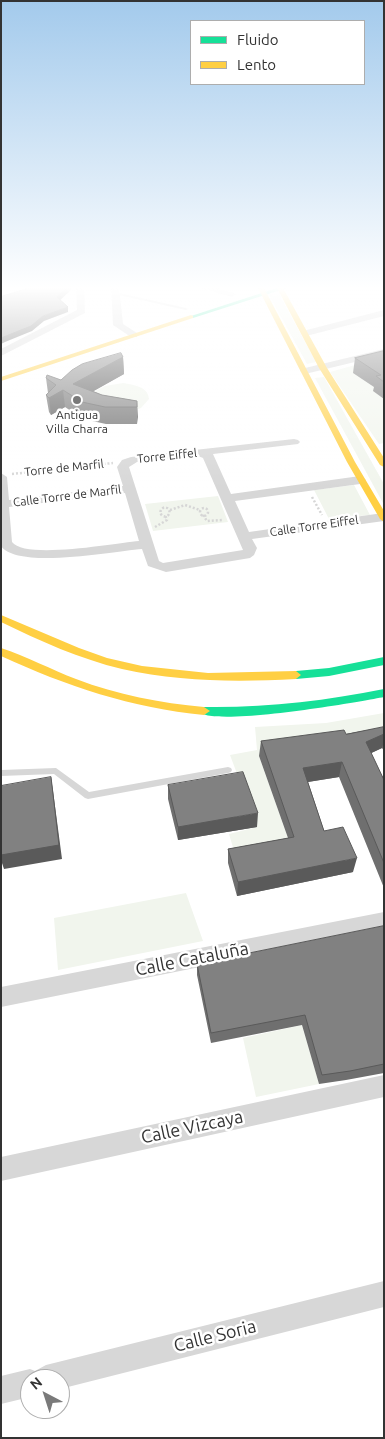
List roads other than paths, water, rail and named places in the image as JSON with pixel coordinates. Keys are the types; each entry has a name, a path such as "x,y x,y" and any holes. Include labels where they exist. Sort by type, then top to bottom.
{"main road":[{"path":"1,367 45,353"},
{"path":"1,379 79,353"},
{"path":"296,353 360,480 383,518"},
{"path":"316,353 323,368 384,465"},
{"path":"1,618 98,658 115,663 204,677 256,679 319,674 384,661"},
{"path":"1,652 40,671 106,693 166,708 231,712 310,707 384,693"}],"street":[{"path":"305,372 380,353"},
{"name":"Torre Eiffel","path":"245,536 250,548 249,552 244,555 166,568 158,566 153,562 123,467 126,462 135,459 294,442"},
{"path":"202,453 208,456 245,536"},
{"path":"6,476 4,504 5,542 8,548 15,552 37,555 147,544"},
{"path":"229,498 360,480"},
{"name":"Calle Torre de Marfil","path":"4,504 130,489"},
{"name":"Calle Torre Eiffel","path":"245,536 383,518"},
{"name":"Calle Cataluña","path":"1,997 384,921"},
{"name":"Calle Vizcaya","path":"1,1169 384,1086"},
{"name":"Calle Soria","path":"70,1373 384,1294"},
{"path":"1,1390 20,1385"}],"lane":[{"path":"1,773 56,771 88,796 228,770"}],"place":[{"name":"Antigua Villa Charra","path":"77,400"}]}
